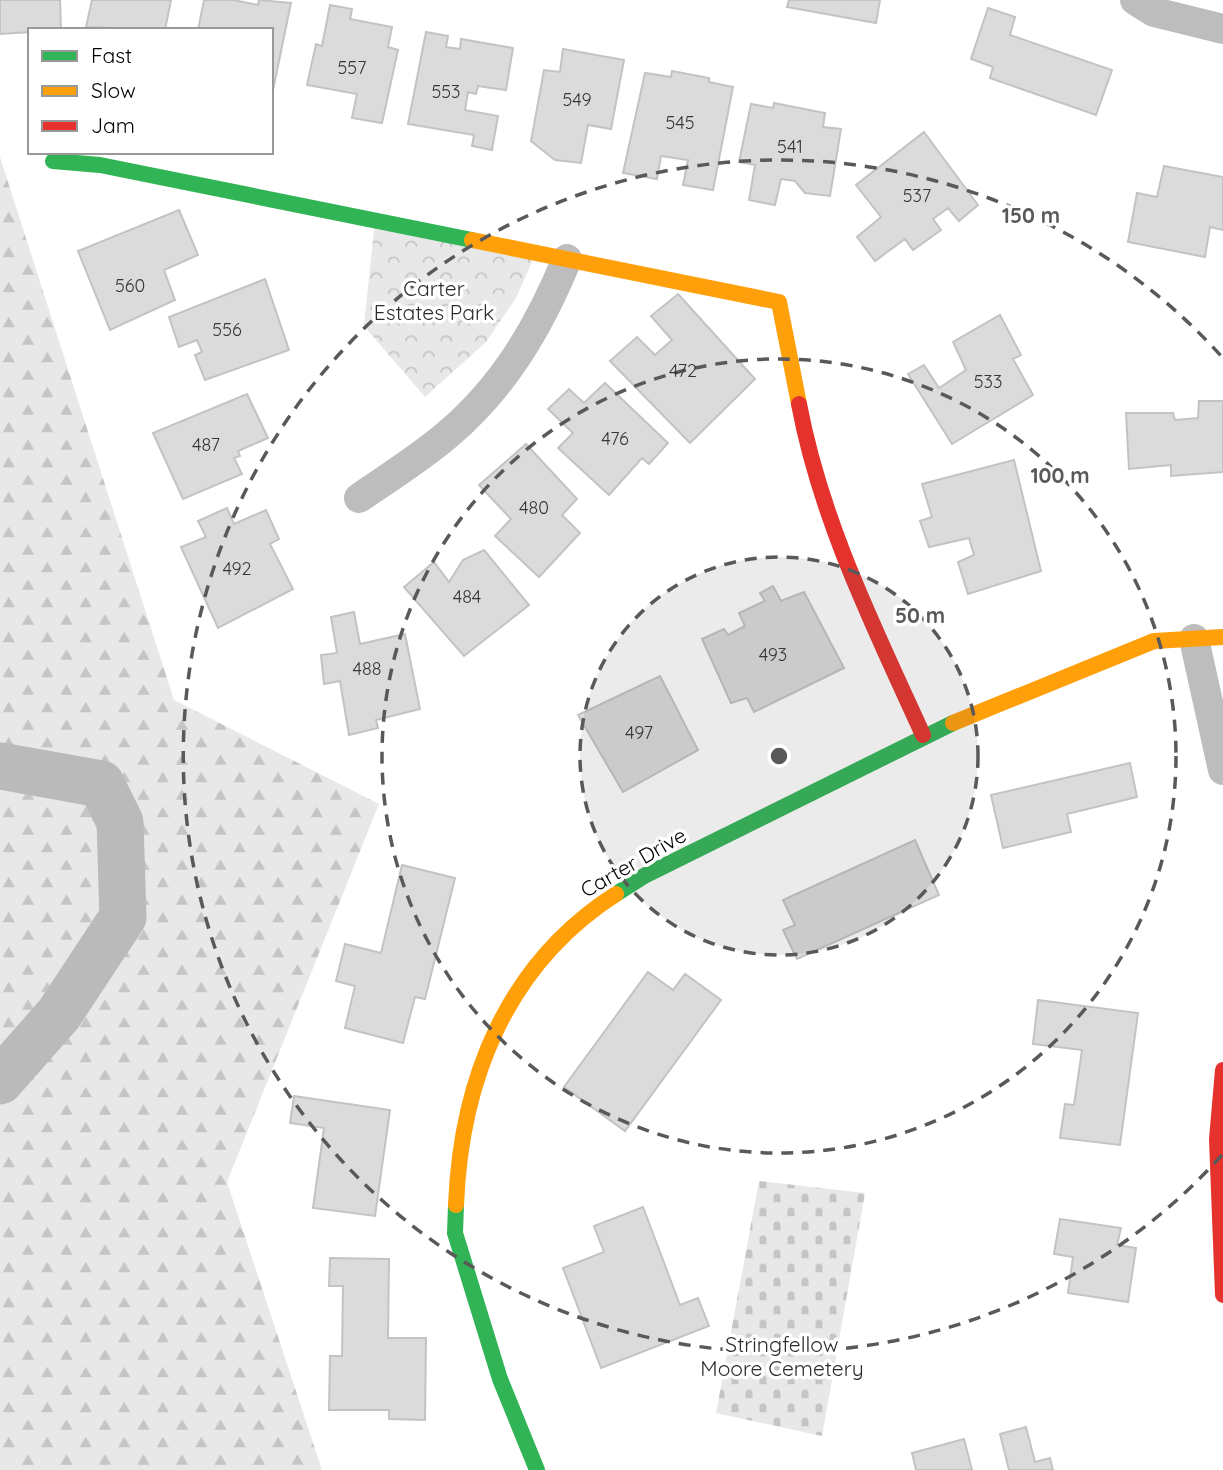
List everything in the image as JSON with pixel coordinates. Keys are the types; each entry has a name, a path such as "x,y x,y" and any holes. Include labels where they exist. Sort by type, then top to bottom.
{"street":[{"path":"1135,0 1154,12 1223,29"},
{"path":"53,161 100,164 779,302 809,458 845,562 922,735"},
{"path":"359,498 447,435 496,387 525,348 546,310 567,259"},
{"name":"Carter Drive","path":"537,1470 500,1379 455,1233 461,1142 474,1080 500,1020 532,971 585,914 645,876 922,735 1154,641 1223,637"},
{"path":"1194,639 1223,770"},
{"path":"1223,1070 1217,1139 1223,1295"}],"green space":[{"path":"0,157 174,700 379,804 227,1182 322,1470 0,1470"},
{"name":"Carter Estates Park","path":"375,220 536,253 516,298 486,342 425,397 364,326"},
{"name":"Stringfellow Moore Cemetery","path":"759,1181 865,1193 822,1436 716,1413"}],"building":[{"path":"0,0 60,0 61,28 28,28 28,32 0,34"},
{"path":"92,0 171,0 165,28 86,27"},
{"path":"204,0 233,0 258,5 259,0 291,3 273,90 273,28 198,28"},
{"path":"789,0 880,0 876,23 787,7"},
{"path":"330,5 352,9 350,19 392,27 388,47 398,50 382,123 352,118 357,94 307,85 316,44 322,46"},
{"path":"988,8 1015,17 1010,35 1112,70 1096,115 990,78 993,67 971,59"},
{"path":"426,32 448,36 446,47 460,49 461,39 513,48 506,90 478,86 476,94 468,92 465,110 498,116 492,150 472,146 474,135 408,124"},
{"path":"563,49 624,60 611,129 588,125 581,163 555,160 531,141 544,70 560,72"},
{"path":"672,71 709,78 709,82 733,87 713,190 683,185 688,160 661,156 657,179 623,173 645,73 671,77"},
{"path":"774,103 825,113 823,127 841,129 830,196 805,193 795,181 781,179 775,205 749,200 755,165 739,162 751,104 773,108"},
{"path":"924,132 978,205 959,221 948,208 933,219 941,230 913,250 905,239 875,261 857,237 881,217 856,185"},
{"path":"1164,166 1223,177 1223,230 1210,227 1205,257 1128,242 1137,193 1157,197"},
{"path":"179,210 198,255 164,270 175,300 110,330 78,251"},
{"path":"265,279 289,350 205,380 195,355 202,352 197,340 179,347 169,317"},
{"path":"678,294 755,379 690,443 610,361 637,337 655,355 672,340 651,316"},
{"path":"1000,315 1021,355 1013,359 1033,395 952,444 908,374 924,365 939,388 966,370 953,342"},
{"path":"605,383 668,443 649,464 642,458 609,495 558,448 573,433 548,409 569,389 584,403"},
{"path":"247,394 268,438 238,451 240,456 234,458 242,474 183,499 153,433"},
{"path":"1199,401 1223,401 1223,472 1171,476 1171,465 1129,469 1126,413 1173,413 1175,420 1198,418"},
{"path":"526,444 577,499 562,515 580,533 539,577 495,536 511,519 479,485"},
{"path":"1014,460 1041,571 968,594 958,562 974,555 969,538 929,547 920,521 932,517 922,484"},
{"path":"227,508 234,524 266,510 279,539 270,544 293,589 218,628 181,547 206,537 198,521"},
{"path":"484,550 529,605 464,656 404,587 434,562 449,582 463,560"},
{"path":"773,586 781,601 804,592 844,668 754,712 747,698 731,703 702,639 724,629 728,635 745,626 739,613 765,601 760,593"},
{"path":"354,612 360,644 405,634 420,709 376,720 378,728 349,735 340,681 324,684 321,655 337,653 331,617"},
{"path":"660,676 698,750 623,792 578,715"},
{"path":"1130,763 1137,797 1067,814 1071,832 1003,848 991,795"},
{"path":"915,840 939,895 797,959 783,930 795,925 783,900"},
{"path":"402,865 455,878 425,999 415,997 403,1043 345,1028 355,986 336,981 345,944 381,953"},
{"path":"648,972 673,990 685,974 721,1000 625,1131 564,1087"},
{"path":"1038,1000 1138,1013 1120,1145 1060,1138 1065,1104 1074,1105 1082,1050 1033,1044"},
{"path":"294,1096 390,1110 375,1216 313,1208 324,1128 290,1123"},
{"path":"643,1207 680,1305 698,1298 709,1326 601,1368 563,1268 604,1252 594,1226"},
{"path":"1060,1219 1121,1228 1117,1245 1136,1248 1128,1302 1068,1293 1073,1257 1054,1254"},
{"path":"330,1258 389,1259 388,1338 426,1338 425,1420 389,1419 389,1410 329,1410 330,1356 342,1356 343,1286 329,1286"},
{"path":"1026,1427 1035,1462 1050,1458 1053,1470 1009,1470 1000,1434"},
{"path":"964,1439 972,1470 916,1470 912,1453"}],"waterway":[{"path":"0,766 101,784 120,822 123,917 59,1014 0,1081"}],"traffic: fast":[{"path":"53,161 100,165 472,240"},
{"path":"616,894 644,876 953,723"},
{"path":"456,1205 455,1233 500,1379 537,1470"}],"traffic: slow":[{"path":"472,240 779,302 799,404"},
{"path":"953,723 1154,641 1223,637"},
{"path":"456,1205 460,1158 468,1113 480,1070 497,1028 519,990 546,954 578,922 616,894"}],"traffic: jam":[{"path":"799,404 821,490 835,532 868,614 923,735"},
{"path":"1223,1070 1217,1139 1223,1295"}]}
